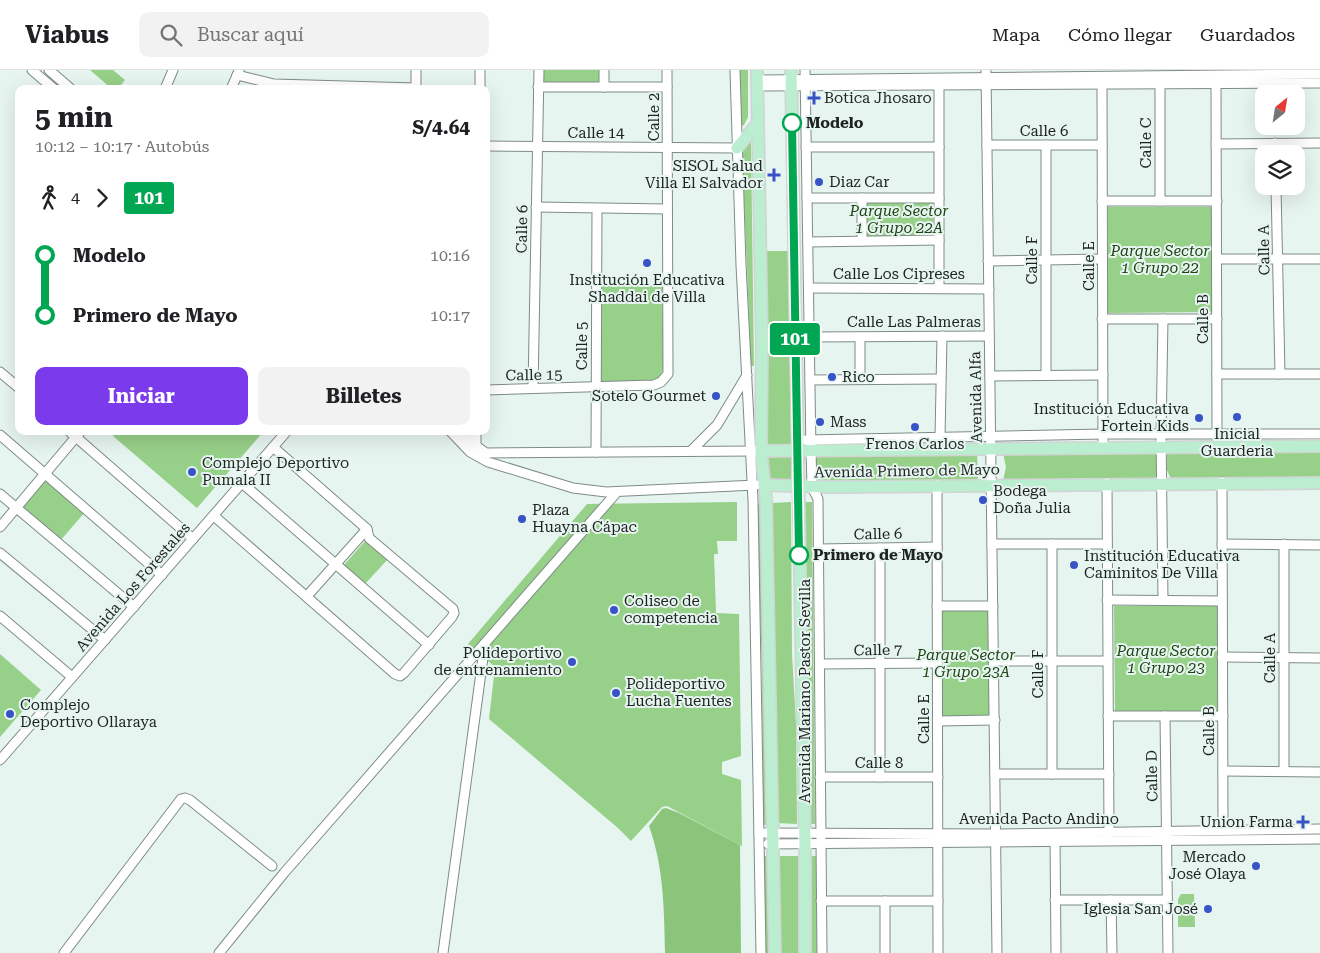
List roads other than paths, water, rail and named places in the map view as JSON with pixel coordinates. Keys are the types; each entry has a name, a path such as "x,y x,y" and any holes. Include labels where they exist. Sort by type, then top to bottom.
{"main road":[{"path":"757,79 762,344 755,451 766,500 775,953"},
{"name":"Avenida Mariano Pastor Sevilla","path":"791,79 805,953"},
{"path":"737,148 758,123"},
{"name":"Avenida Primero de Mayo","path":"755,451 811,445 991,449 1320,446"},
{"name":"Avenida Primero de Mayo","path":"764,485 812,487 1222,482 1320,483"}],"street":[{"path":"32,70 49,85"},
{"path":"49,70 66,85"},
{"path":"166,85 172,70"},
{"path":"416,70 416,85"},
{"path":"480,70 480,85"},
{"name":"Calle 6","path":"533,388 538,70"},
{"path":"604,70 604,87"},
{"name":"Calle 2","path":"667,70 668,374"},
{"path":"735,70 741,275 747,374 755,451 752,485 761,953"},
{"path":"233,85 238,73 274,84 302,85"},
{"path":"757,79 1159,77 1320,74"},
{"path":"1216,76 1320,83"},
{"name":"Calle B","path":"1216,76 1218,434"},
{"name":"Avenida Alfa","path":"986,77 996,838"},
{"name":"Calle E","path":"1102,77 1103,448"},
{"name":"Calle C","path":"1159,77 1160,201"},
{"path":"936,78 939,147 939,288"},
{"name":"Avenida Mariano Pastor Sevilla","path":"805,79 812,487 818,499 819,549 822,953"},
{"path":"538,87 667,87"},
{"path":"1216,144 1320,143"},
{"name":"Calle 6","path":"987,145 1102,145"},
{"name":"Calle F","path":"1046,145 1046,375"},
{"name":"Calle 14","path":"490,146 737,148"},
{"path":"806,147 939,147"},
{"name":"Calle A","path":"1276,195 1280,374"},
{"path":"807,198 939,198"},
{"path":"862,198 862,241"},
{"path":"1102,201 1216,201"},
{"path":"536,207 666,209"},
{"name":"Calle 5","path":"596,452 597,209"},
{"path":"808,242 939,240"},
{"path":"988,261 1102,259"},
{"path":"1217,259 1320,259"},
{"name":"Calle Los Cipreses","path":"809,288 989,289"},
{"path":"1102,319 1217,319"},
{"path":"1163,319 1161,434 1163,600"},
{"path":"860,336 860,380"},
{"path":"940,437 942,336"},
{"name":"Calle Las Palmeras","path":"810,337 989,336"},
{"path":"0,372 15,385"},
{"name":"Calle 15","path":"490,390 654,385 662,382 668,374"},
{"path":"691,451 717,424 747,374"},
{"path":"1217,374 1320,374"},
{"path":"990,376 1103,375"},
{"path":"810,380 941,379"},
{"name":"Avenida Primero de Mayo","path":"811,445 940,437 1103,434 1320,434"},
{"path":"0,527 45,474 74,435"},
{"path":"77,435 193,539"},
{"name":"Avenida Los Forestales","path":"0,760 284,435"},
{"name":"Avenida Primero de Mayo","path":"454,435 470,452 488,462 587,491 618,492 764,485"},
{"name":"Avenida Primero de Mayo","path":"465,435 486,453 755,451"},
{"path":"476,435 476,446"},
{"path":"0,436 162,575"},
{"path":"214,516 400,676 429,645 454,614 453,609 369,538 367,529 273,447"},
{"name":"Calle B","path":"1222,482 1223,830"},
{"path":"242,483 429,645"},
{"path":"1107,484 1109,832"},
{"name":"Calle E","path":"937,485 938,953"},
{"path":"219,953 284,873 618,492"},
{"path":"0,494 134,607"},
{"path":"307,596 367,529"},
{"path":"992,544 1107,544"},
{"name":"Calle F","path":"1052,544 1052,774"},
{"path":"1222,544 1320,545"},
{"name":"Calle A","path":"1284,544 1284,771"},
{"name":"Calle 6","path":"819,549 937,547"},
{"path":"880,548 880,777"},
{"path":"0,553 105,640"},
{"path":"1108,600 1222,601"},
{"path":"937,606 993,606"},
{"path":"0,616 72,677"},
{"path":"443,953 485,643"},
{"path":"1222,658 1320,658"},
{"path":"994,661 1108,662"},
{"name":"Calle 7","path":"820,664 937,663"},
{"path":"1108,716 1223,716"},
{"name":"Calle D","path":"1166,716 1168,953"},
{"path":"938,720 995,720"},
{"path":"1223,771 1320,772"},
{"path":"995,774 1109,774"},
{"name":"Calle 8","path":"820,777 938,777"},
{"path":"64,953 181,799 190,800 272,866"},
{"name":"Avenida Pacto Andino","path":"1055,838 1109,832 1167,836 1223,830 1320,829"},
{"name":"Avenida Pacto Andino","path":"759,833 773,839 804,839 821,834 938,834 996,838 1167,836 1320,839"},
{"path":"996,838 997,953"},
{"name":"Avenida Pacto Andino","path":"804,839 821,844 938,843 996,838"},
{"path":"1055,838 1056,953"},
{"name":"Avenida Pacto Andino","path":"759,845 773,839"},
{"path":"1055,900 1167,900"},
{"path":"1112,900 1112,953"},
{"path":"821,901 938,901"},
{"path":"885,901 885,953"}],"place":[{"name":"Botica Jhosaro","path":"814,98"},
{"name":"Modelo","path":"792,123"},
{"name":"SISOL Salud Villa El Salvador","path":"774,175"},
{"name":"Diaz Car","path":"819,182"},
{"name":"Institución Educativa Shaddai de Villa","path":"647,263"},
{"name":"Rico","path":"832,377"},
{"name":"Sotelo Gourmet","path":"716,396"},
{"name":"Inicial Guarderia","path":"1237,417"},
{"name":"Institución Educativa Fortein Kids","path":"1199,418"},
{"name":"Mass","path":"820,422"},
{"name":"Frenos Carlos","path":"915,427"},
{"name":"Complejo Deportivo Pumala II","path":"192,472"},
{"name":"Bodega Doña Julia","path":"983,500"},
{"name":"Plaza Huayna Cápac","path":"522,519"},
{"name":"Primero de Mayo","path":"799,555"},
{"name":"Institución Educativa Caminitos De Villa","path":"1074,565"},
{"name":"Coliseo de competencia","path":"614,610"},
{"name":"Polideportivo de entrenamiento","path":"572,662"},
{"name":"Polideportivo Lucha Fuentes","path":"616,693"},
{"name":"Complejo Deportivo Ollaraya","path":"10,714"},
{"name":"Union Farma","path":"1303,822"},
{"name":"Mercado José Olaya","path":"1256,866"},
{"name":"Iglesia San José","path":"1208,909"}],"park label":[{"name":"Parque Sector 1 Grupo 22A","path":"899,220"},
{"name":"Parque Sector 1 Grupo 22","path":"1160,260"},
{"name":"Parque Sector 1 Grupo 23","path":"1166,660"},
{"name":"Parque Sector 1 Grupo 23A","path":"966,664"}]}
